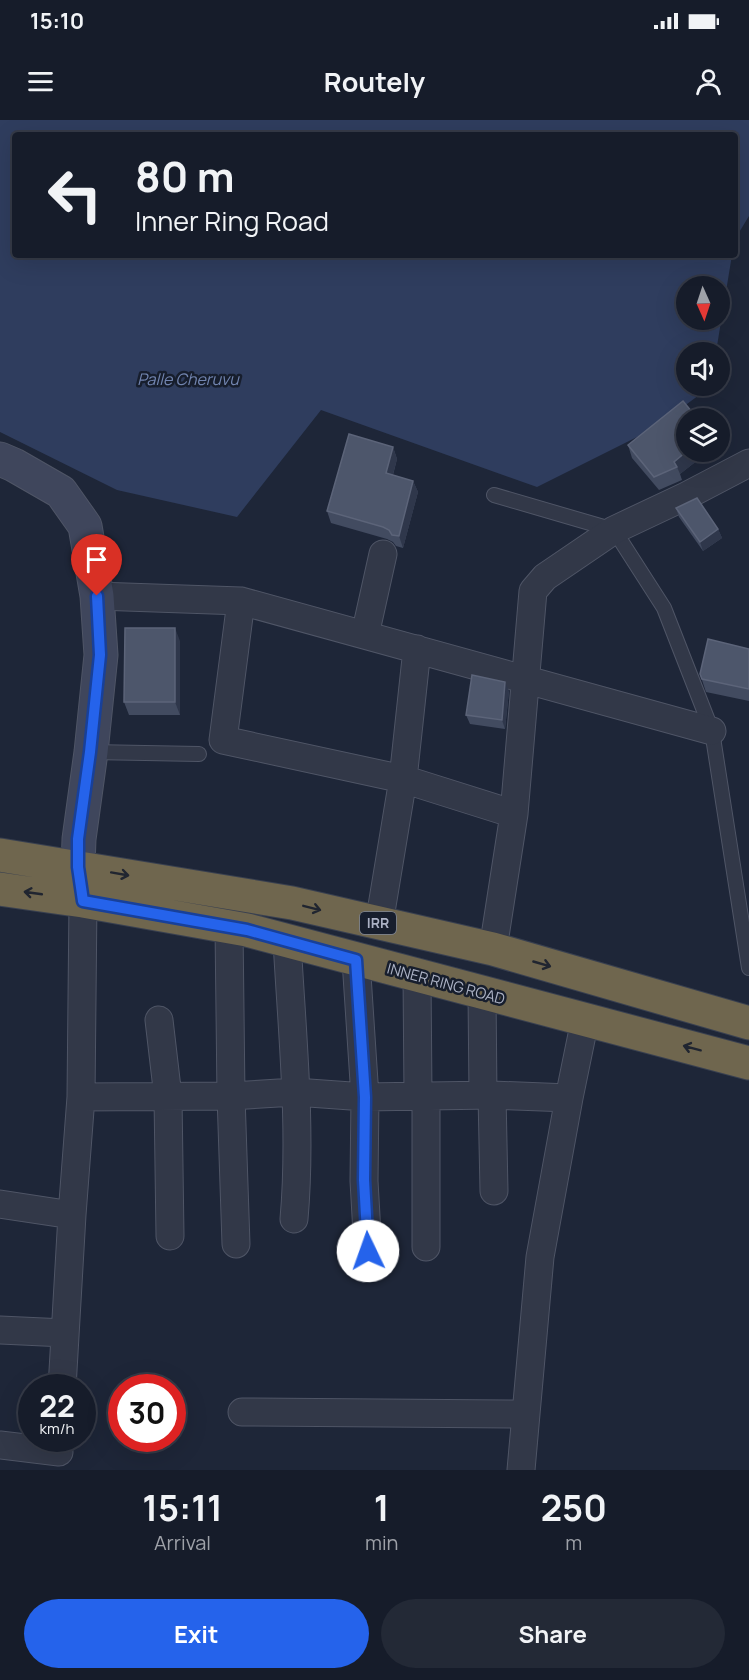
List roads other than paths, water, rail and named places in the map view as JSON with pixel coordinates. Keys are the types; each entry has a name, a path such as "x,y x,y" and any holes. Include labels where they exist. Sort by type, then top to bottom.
{"highway":[{"name":"IRR","path":"0,855 292,903 493,950 749,1023"},
{"name":"INNER RING ROAD","path":"0,889 247,930 749,1063"}],"street":[{"path":"0,459 61,492 85,526 97,596 100,655 78,839 78,867 83,901 81,1097 63,1374"},
{"path":"493,950 514,814 533,591 545,577 614,531 749,464"},
{"path":"365,635 382,554"},
{"path":"97,596 241,601 712,731"},
{"path":"241,601 223,740 403,779 514,814"},
{"path":"380,924 403,779 417,649"},
{"path":"229,927 236,1244"},
{"path":"287,941 295,1092 297,1184 294,1220"},
{"path":"356,960 365,1097 364,1180 368,1251"},
{"path":"417,976 426,1247"},
{"path":"482,993 494,1191"},
{"path":"159,1020 168,1097 170,1236"},
{"path":"521,1470 540,1257 585,1020"},
{"path":"81,1097 231,1096 295,1092 365,1097 487,1095 569,1098"},
{"path":"0,1204 72,1215"},
{"path":"0,1330 65,1333"},
{"path":"242,1412 525,1414"},
{"path":"0,1445 59,1453"}],"lane":[{"path":"494,495 614,531 664,608 712,731 749,968"},
{"path":"90,752 199,754"}],"water":[{"name":"Palle Cheruvu","path":"0,120 749,120 749,216 738,234 738,132 12,132 12,258 732,258 729,276 676,276 676,330 720,330 718,342 676,342 676,396 698,396 682,408 676,408 676,412 653,429 537,487 321,410 237,517 117,490 0,432"}]}
